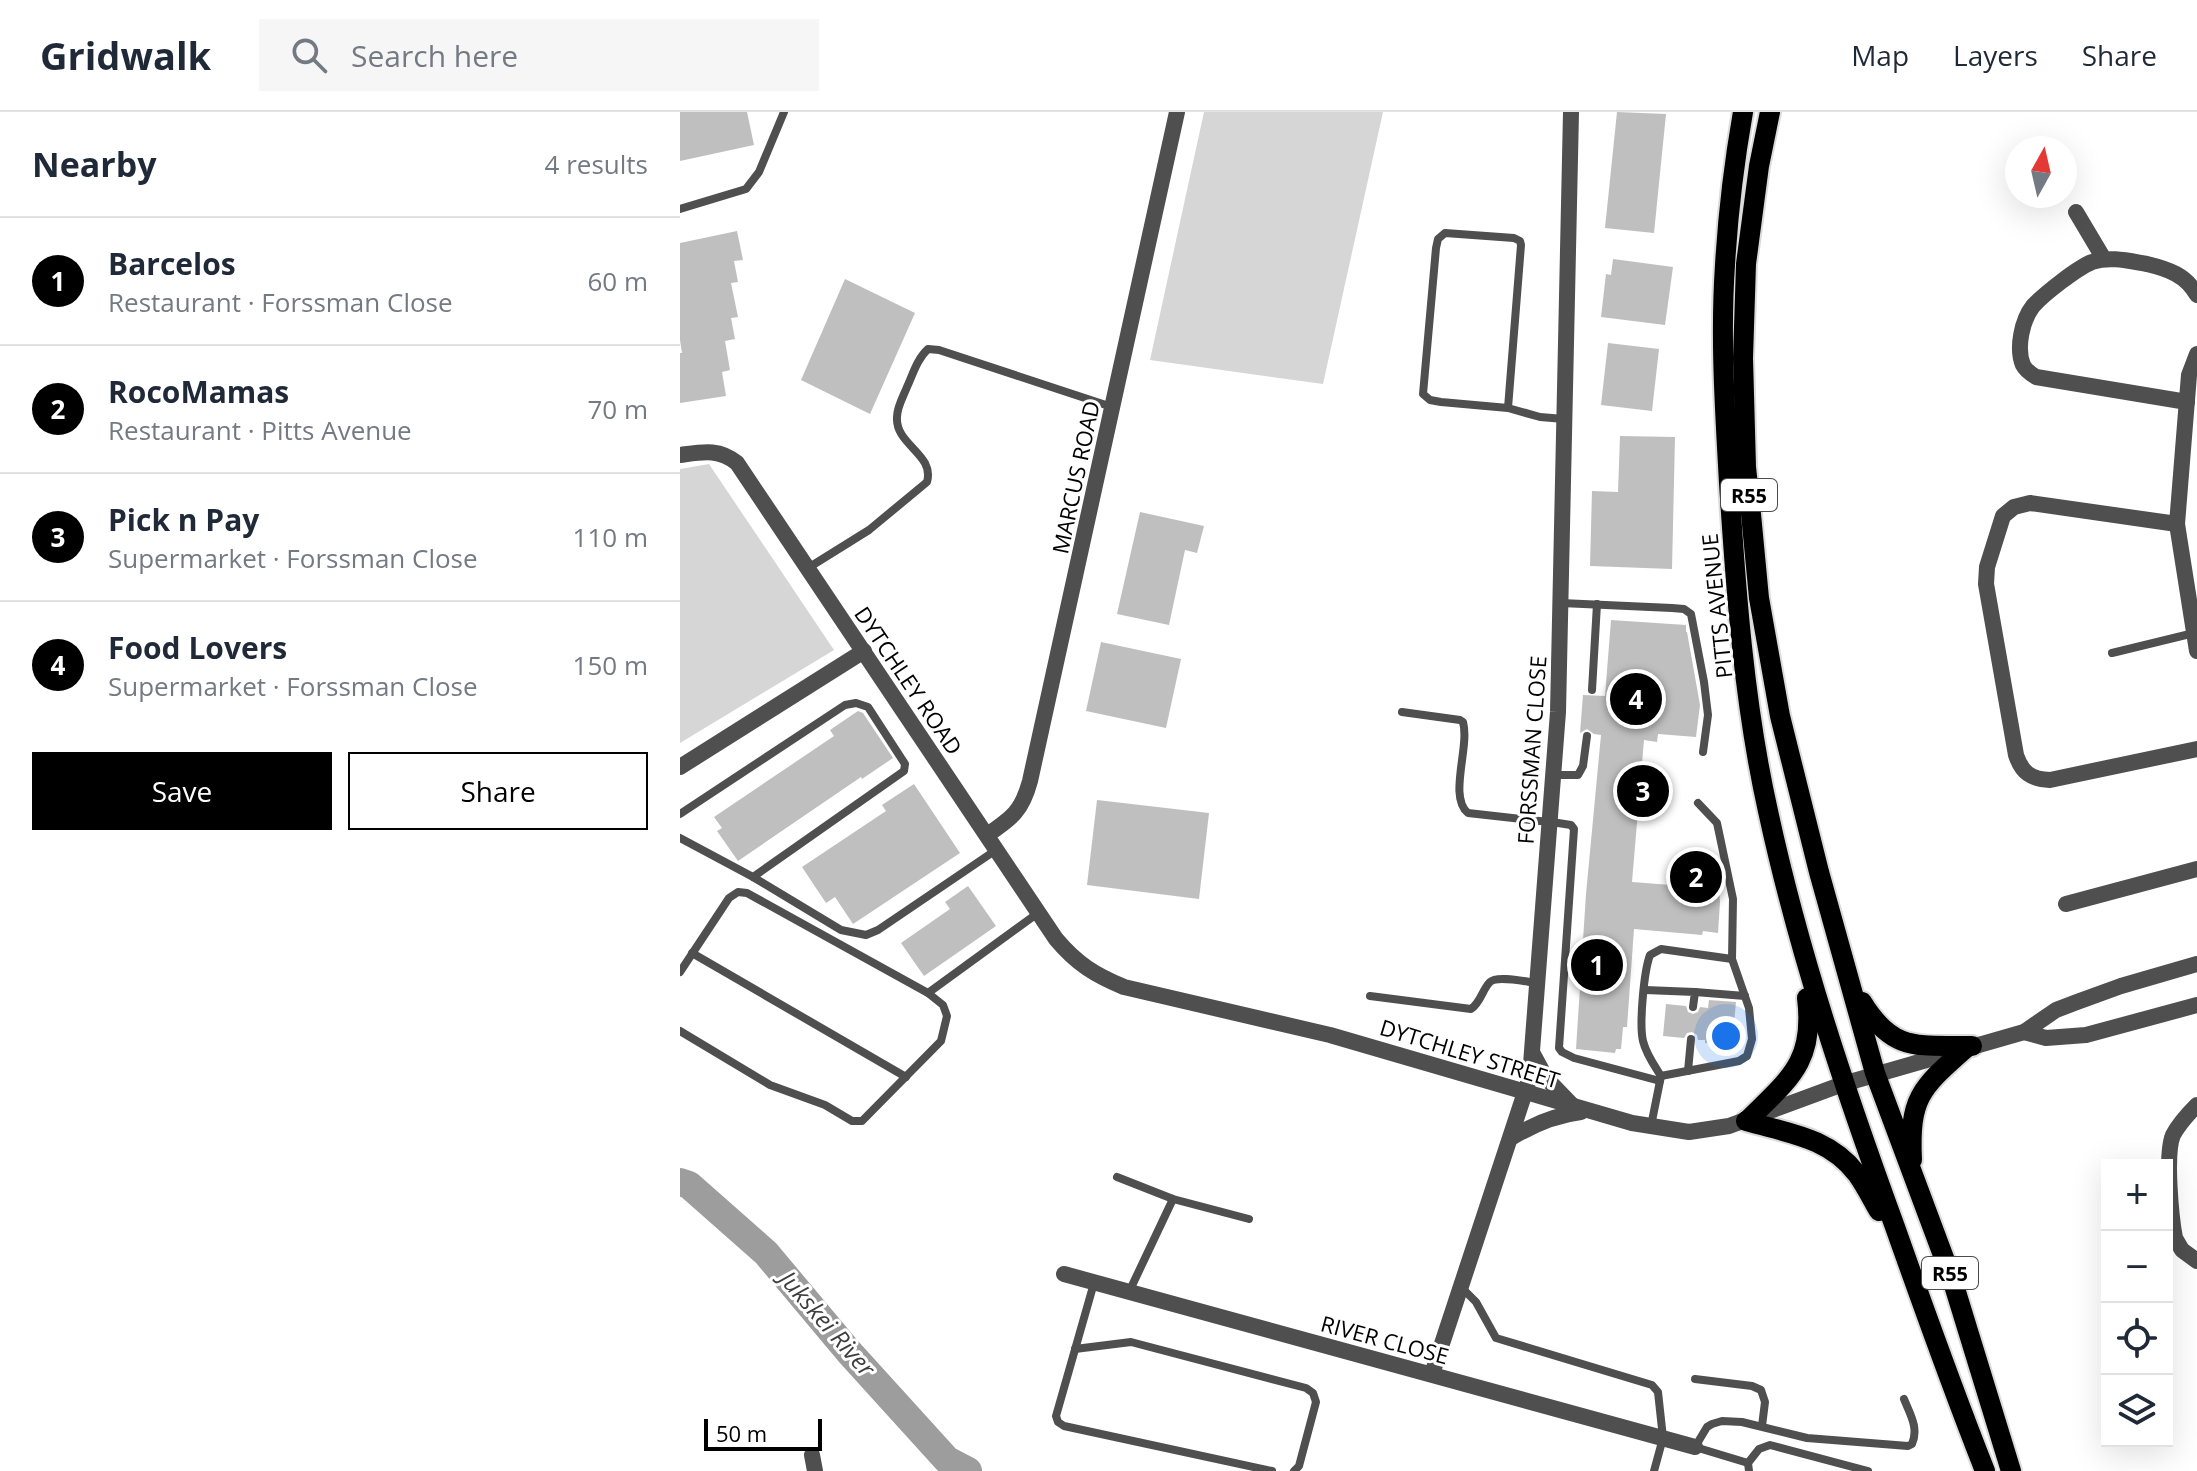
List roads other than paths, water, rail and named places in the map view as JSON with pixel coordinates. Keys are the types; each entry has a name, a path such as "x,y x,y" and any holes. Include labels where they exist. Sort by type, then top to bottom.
{"main road":[{"name":"PITTS AVENUE","path":"1743,112 1734,164 1724,268 1723,356 1732,527 1742,639 1767,810 1801,948 1843,1084"},
{"name":"PITTS AVENUE","path":"1770,112 1759,166 1746,264 1743,358 1746,467 1759,598 1780,716 1875,1073"},
{"path":"1747,1121 1790,1078 1801,1062 1807,1045 1810,1019 1801,948"},
{"path":"1849,982 1871,1017 1891,1037 1918,1044 1969,1047"},
{"path":"1913,1176 1916,1106 1922,1091 1933,1077 1969,1047"},
{"name":"R55","path":"1875,1073 1953,1282 2011,1471"},
{"name":"R55","path":"1843,1084 1950,1385 1985,1471"},
{"path":"1747,1121 1805,1136 1833,1149 1858,1175 1905,1256"}],"street":[{"name":"MARCUS ROAD","path":"992,842 1018,812 1027,791 1177,112"},
{"name":"FORSSMAN CLOSE","path":"1432,1374 1526,1094 1533,1052 1558,712 1571,112"},
{"path":"2076,212 2104,259"},
{"path":"2187,402 2036,377 2023,365 2020,341 2023,326 2034,305 2079,269 2104,259 2118,259 2174,272 2185,279 2197,295"},
{"path":"2197,354 2189,375 2177,524 2197,651"},
{"name":"DYTCHLEY ROAD","path":"680,455 711,451 729,456 737,463 1039,913 1062,946 1084,967"},
{"path":"2177,524 2022,504 2003,516 1998,525 1987,567 1987,602 2016,755 2020,767 2027,774 2050,780 2197,749"},
{"path":"2180,546 2197,551"},
{"path":"680,767 864,651"},
{"path":"2066,904 2197,869"},
{"path":"2024,1032 2056,1010 2121,986 2197,964"},
{"name":"DYTCHLEY STREET","path":"1084,967 1124,987 1330,1035 1581,1109 1651,1127 1700,1131 1747,1121 1875,1073 2024,1032"},
{"path":"2024,1032 2046,1038 2086,1035 2197,1005"},
{"path":"1533,1052 1546,1078 1581,1109"},
{"path":"2197,1105 2173,1136 2169,1150 2175,1238 2182,1250 2197,1261"},
{"path":"1511,1138 1538,1122 1581,1109"},
{"name":"RIVER CLOSE","path":"1064,1274 1695,1447"}],"lane":[{"path":"680,209 746,189 759,172 784,112"},
{"path":"1508,408 1520,241 1445,233 1438,239 1436,248 1423,394 1430,400 1441,402 1508,408 1540,417 1564,419"},
{"path":"808,568 869,530 927,482 930,473 926,462 899,433 896,420 921,356 928,349 939,350 1112,408"},
{"path":"1560,603 1684,609 1691,614 1708,715 1703,752"},
{"path":"1592,690 1597,604"},
{"path":"2112,653 2194,633"},
{"path":"680,814 845,705 856,703 868,707 905,764 904,771 753,877"},
{"path":"1402,712 1463,722 1465,734 1459,794 1463,811 1571,825 1575,836 1558,1039 1562,1052 1574,1058 1660,1078 1739,1061 1747,1056 1752,1039 1749,1008 1732,959 1734,911 1719,831 1713,817 1698,803"},
{"path":"1552,775 1578,775 1583,766 1587,736"},
{"path":"680,838 841,930 866,935 878,930 992,842"},
{"path":"680,972 729,898 738,892 747,893 928,993 943,1005 947,1016 941,1041 862,1121 852,1121 825,1105 770,1085 680,1031"},
{"path":"928,993 1039,913"},
{"path":"1651,1127 1660,1078 1642,1039 1650,955 1661,949 1732,959"},
{"path":"692,953 906,1077"},
{"path":"1370,996 1471,1009 1477,1005 1490,982 1497,979 1537,983"},
{"path":"1645,990 1745,996"},
{"path":"1693,1007 1695,992"},
{"path":"1688,1071 1691,1039"},
{"path":"1117,1177 1173,1199 1249,1219"},
{"path":"1129,1292 1173,1199"},
{"path":"1094,1283 1056,1416 1058,1422 1272,1471"},
{"path":"1461,1287 1476,1302 1496,1338 1652,1385 1658,1392 1663,1438 1654,1471"},
{"path":"1075,1349 1131,1342 1306,1388 1313,1393 1316,1402 1299,1466 1294,1471"},
{"path":"1695,1379 1752,1386 1761,1390 1765,1395 1762,1426"},
{"path":"1868,1471 1770,1445 1759,1449 1749,1467 1695,1447 1707,1427 1716,1422 1742,1422 1807,1438 1908,1446 1912,1444 1915,1434 1904,1399"}],"waterway":[{"name":"Jukskei River","path":"680,1182 689,1185 766,1253 849,1352 947,1460 968,1471"}],"place":[{"name":"Food Lovers","path":"1636,699"},
{"name":"Pick n Pay","path":"1643,791"},
{"name":"RocoMamas","path":"1696,877"},
{"name":"Barcelos","path":"1597,965"}]}
